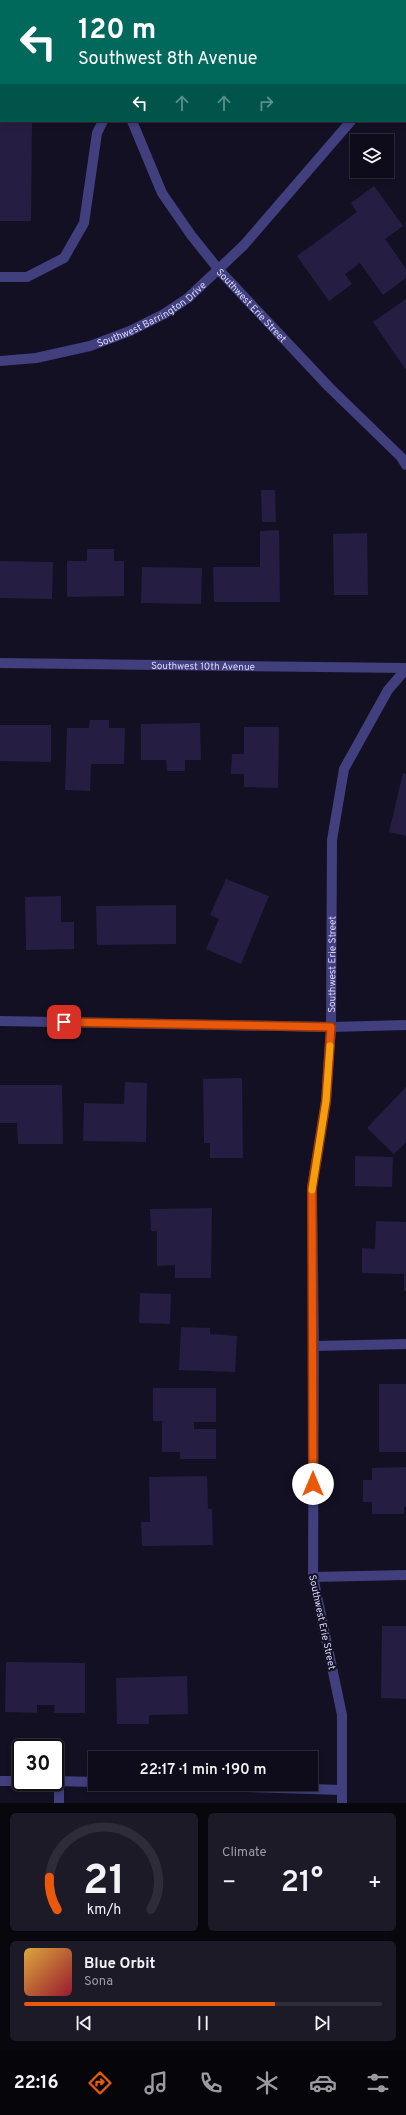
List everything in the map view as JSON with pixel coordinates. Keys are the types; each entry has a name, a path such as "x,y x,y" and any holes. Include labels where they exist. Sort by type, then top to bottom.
{"street":[{"path":"0,277 27,277 64,258 84,224 97,133 102,122"},
{"name":"Southwest Erie Street","path":"132,122 162,193 191,235 219,270 328,387 401,457 406,465"},
{"name":"Southwest Barrington Drive","path":"0,361 36,358 82,348 130,331 164,314 188,298 244,245 350,122"},
{"name":"Southwest 10th Avenue","path":"0,663 406,669"},
{"name":"Southwest Erie Street","path":"342,1803 342,1715 313,1577 314,1346 312,1188 326,1101 331,1027 332,840 344,769 388,690 406,669"},
{"path":"0,1021 331,1027 406,1025"},
{"path":"314,1346 406,1344"},
{"path":"313,1577 406,1575"},
{"path":"0,1781 12,1781"},
{"path":"64,1781 88,1782"},
{"path":"318,1789 342,1790"},
{"path":"58,1791 59,1803"}],"building":[{"path":"0,122 32,122 31,221 0,221"},
{"path":"374,186 403,226 385,239 406,269 406,278 383,295 360,263 345,274 352,284 329,301 297,256 357,212 351,203"},
{"path":"406,299 406,370 373,322"},
{"path":"261,490 275,490 276,522 262,522"},
{"path":"279,530 280,602 214,602 213,567 260,567 260,531"},
{"path":"367,533 368,595 334,595 333,534"},
{"path":"87,549 114,549 114,561 124,561 124,596 67,597 67,561 87,561"},
{"path":"0,561 53,562 52,599 0,598"},
{"path":"142,567 202,568 201,604 141,603"},
{"path":"90,720 109,720 109,728 125,728 124,764 91,764 90,791 65,790 67,728 89,728"},
{"path":"200,723 201,760 185,760 185,771 167,771 166,760 141,760 141,724"},
{"path":"0,725 51,725 51,762 0,761"},
{"path":"244,727 279,727 278,788 244,787 244,774 231,774 232,754 244,754"},
{"path":"403,773 406,774 406,836 389,832"},
{"path":"226,879 269,896 241,964 206,949 219,919 210,915"},
{"path":"61,896 61,922 74,922 74,949 26,950 25,897"},
{"path":"176,905 176,944 97,945 96,906"},
{"path":"242,1078 243,1158 210,1158 210,1143 204,1143 203,1079"},
{"path":"125,1082 147,1083 146,1142 83,1141 84,1103 124,1104"},
{"path":"0,1085 62,1085 63,1144 18,1144 17,1123 0,1123"},
{"path":"406,1087 406,1142 394,1154 367,1128"},
{"path":"355,1156 393,1157 392,1187 355,1186"},
{"path":"212,1208 211,1278 175,1278 175,1265 157,1266 157,1231 151,1231 150,1209"},
{"path":"376,1221 406,1222 406,1291 404,1291 404,1274 362,1273 362,1248 375,1249"},
{"path":"140,1293 171,1294 170,1324 139,1323"},
{"path":"181,1327 210,1328 210,1334 237,1336 235,1372 179,1370"},
{"path":"379,1384 406,1384 406,1452 379,1452"},
{"path":"153,1388 216,1388 216,1422 194,1422 194,1429 216,1429 216,1459 180,1459 180,1452 162,1452 162,1421 153,1421"},
{"path":"406,1467 406,1507 404,1507 404,1514 372,1514 372,1502 363,1502 363,1480 372,1480 372,1468"},
{"path":"207,1476 208,1509 212,1509 213,1545 142,1546 141,1522 150,1522 149,1477"},
{"path":"382,1626 406,1626 406,1699 381,1698"},
{"path":"6,1662 85,1663 85,1713 54,1713 55,1705 37,1705 37,1713 5,1712"},
{"path":"187,1676 188,1714 149,1715 149,1724 117,1724 116,1678"}],"slow traffic":[{"path":"312,1190 326,1101 330,1046"}],"route":[{"path":"64,1022 331,1027 326,1101 312,1188 314,1346 313,1484"}]}
